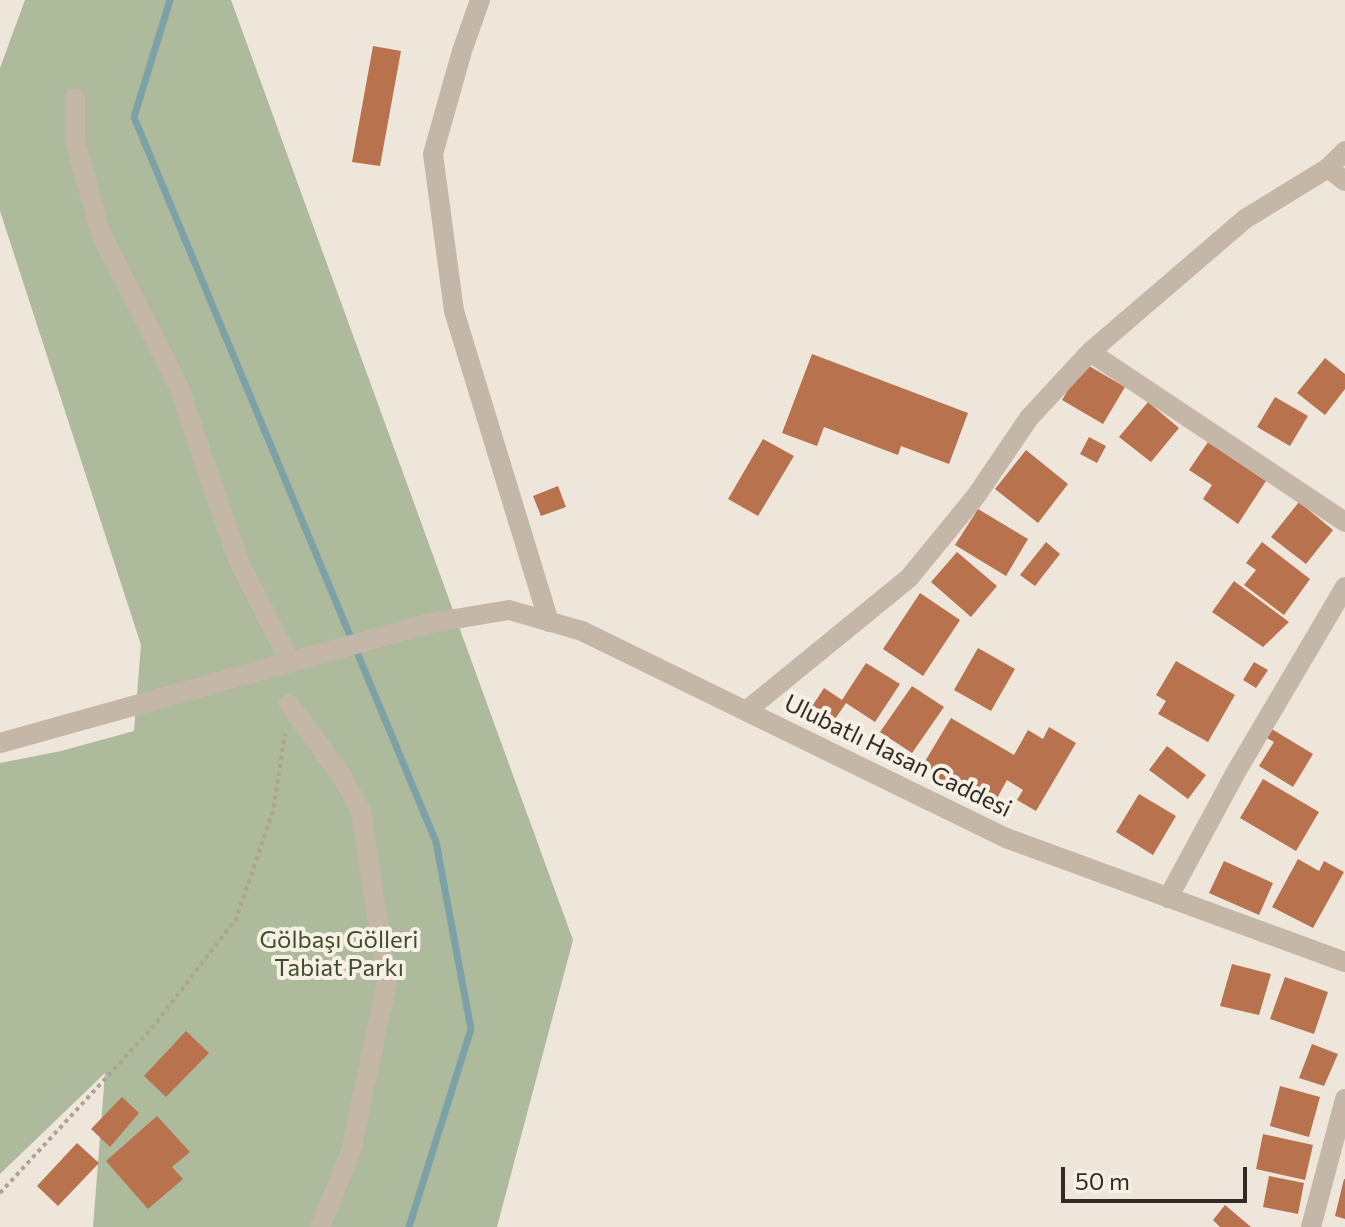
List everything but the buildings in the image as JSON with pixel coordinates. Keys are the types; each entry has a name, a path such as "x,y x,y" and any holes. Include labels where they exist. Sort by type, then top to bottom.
{"street":[{"path":"480,0 433,154 454,311 549,622"},
{"path":"75,98 75,141 101,234 178,385 238,560 290,662"},
{"path":"746,711 909,578 976,496 1029,418 1090,352 1245,219 1337,174 1345,151"},
{"path":"1090,352 1345,522"},
{"path":"1168,898 1236,772 1345,587"},
{"name":"Ulubatlı Hasan Caddesi","path":"0,743 431,623 509,610 582,631 1006,838 1345,962"},
{"path":"289,704 341,775 361,811 387,981 351,1151 320,1227"},
{"path":"1311,1227 1345,1099"}],"path":[{"path":"0,1193 152,1028 236,919 273,811 289,704"}],"green space":[{"name":"Gölbaşı Gölleri Tabiat Parkı","path":"25,0 231,0 573,940 497,1227 93,1227 105,1073 0,1174 0,763 61,751 134,731 141,645 0,211 0,68"}],"waterway":[{"path":"170,0 134,117 436,842 471,1029 409,1227"}]}
